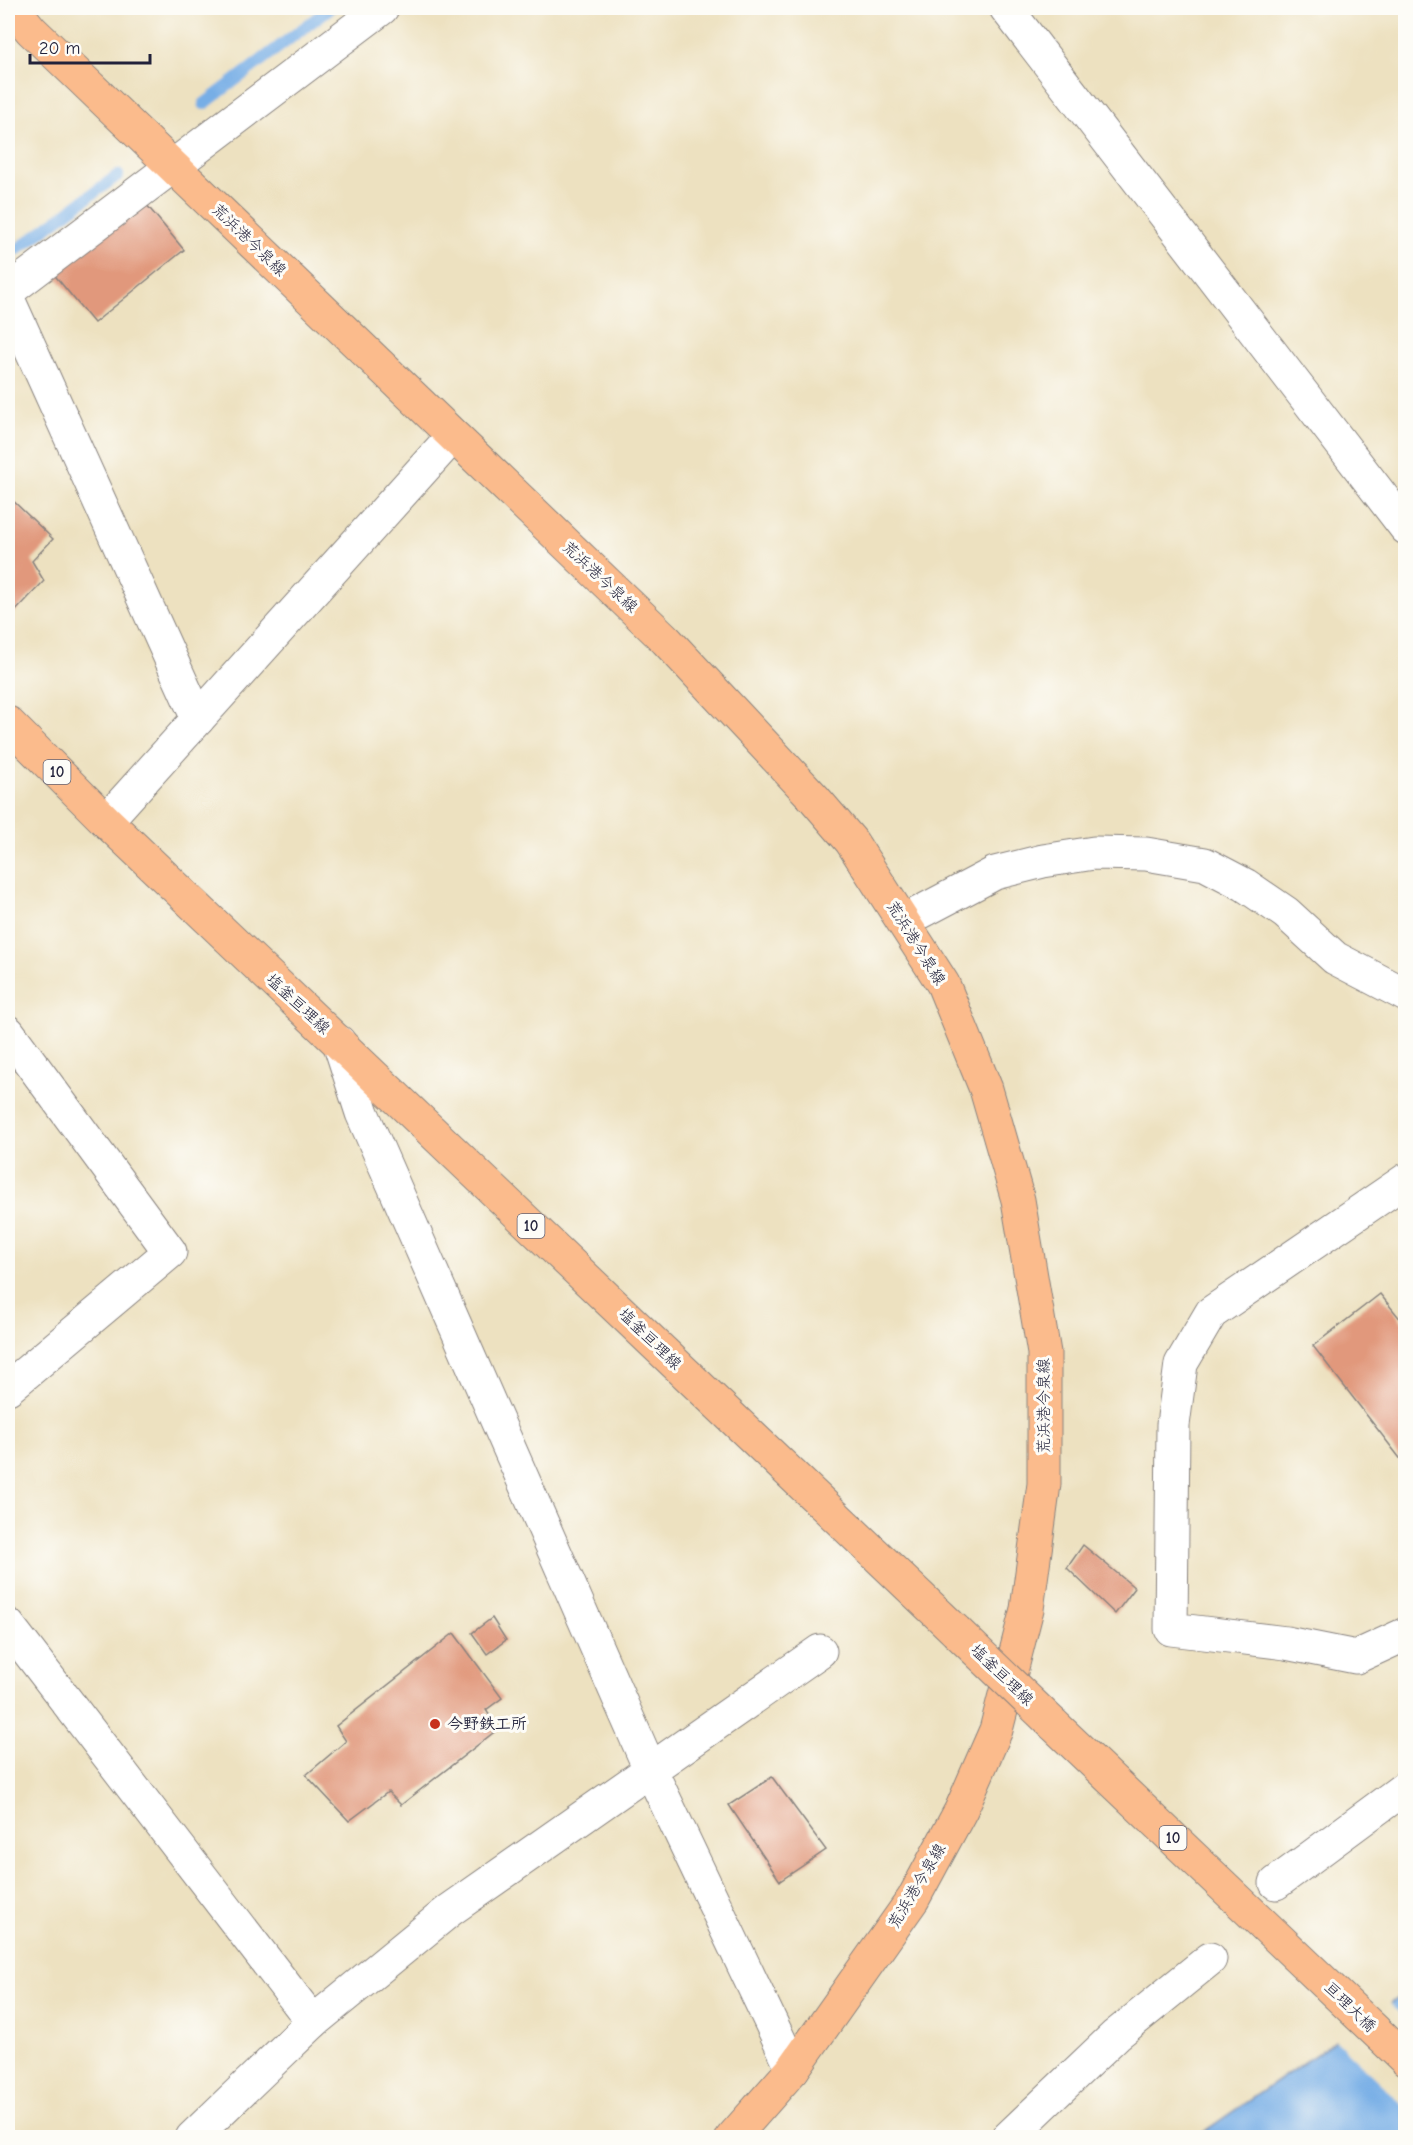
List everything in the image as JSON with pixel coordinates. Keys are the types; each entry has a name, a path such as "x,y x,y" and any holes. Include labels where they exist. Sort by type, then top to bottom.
{"main road":[{"name":"荒浜港今泉線","path":"13,8 32,30 452,437 666,640 775,757 851,841 904,921 943,984 982,1078 1018,1200 1044,1353 1044,1484 1027,1609 996,1730 961,1810 913,1899 793,2069 732,2138"},
{"name":"塩釜亘理線","path":"8,723 106,821 1294,1953"},
{"name":"亘理大橋","path":"1294,1953 1406,2060"}],"street":[{"path":"8,291 382,8"},
{"path":"1006,8 1406,528"},
{"path":"8,299 198,719"},
{"path":"106,821 452,437"},
{"path":"904,921 995,873 1094,852 1146,854 1205,864 1215,869 1286,913 1335,958 1406,995"},
{"path":"8,1032 170,1252 8,1388"},
{"path":"339,1042 362,1113 650,1769 793,2069"},
{"path":"1406,1179 1211,1312 1181,1364 1173,1425 1171,1629 1286,1643 1356,1657 1406,1634"},
{"path":"8,1625 313,2022"},
{"path":"192,2138 313,2022 450,1910 820,1651"},
{"path":"1276,1883 1406,1787"},
{"path":"1008,2138 1116,2036 1210,1959"}],"water":[{"path":"1405,1993 1405,2137 1196,2137"}],"pier":[{"path":"1388,2002 1405,2018 1405,2107 1334,2039"}],"building":[{"path":"141,198 184,250 94,323 52,272"},
{"path":"8,496 53,539 32,561 44,581 10,617 8,615"},
{"path":"1380,1294 1406,1326 1406,1466 1313,1346"},
{"path":"1083,1545 1135,1588 1115,1614 1067,1568"},
{"path":"492,1618 506,1640 487,1654 472,1633"},
{"path":"454,1633 502,1698 486,1710 498,1729 401,1805 388,1792 349,1821 306,1775 346,1741 336,1726"},
{"path":"772,1777 826,1850 780,1881 729,1805"}],"waterway":[{"path":"204,104 330,8"},
{"path":"18,249 118,175"}],"place":[{"name":"今野鉄工所","path":"435,1724"}]}
